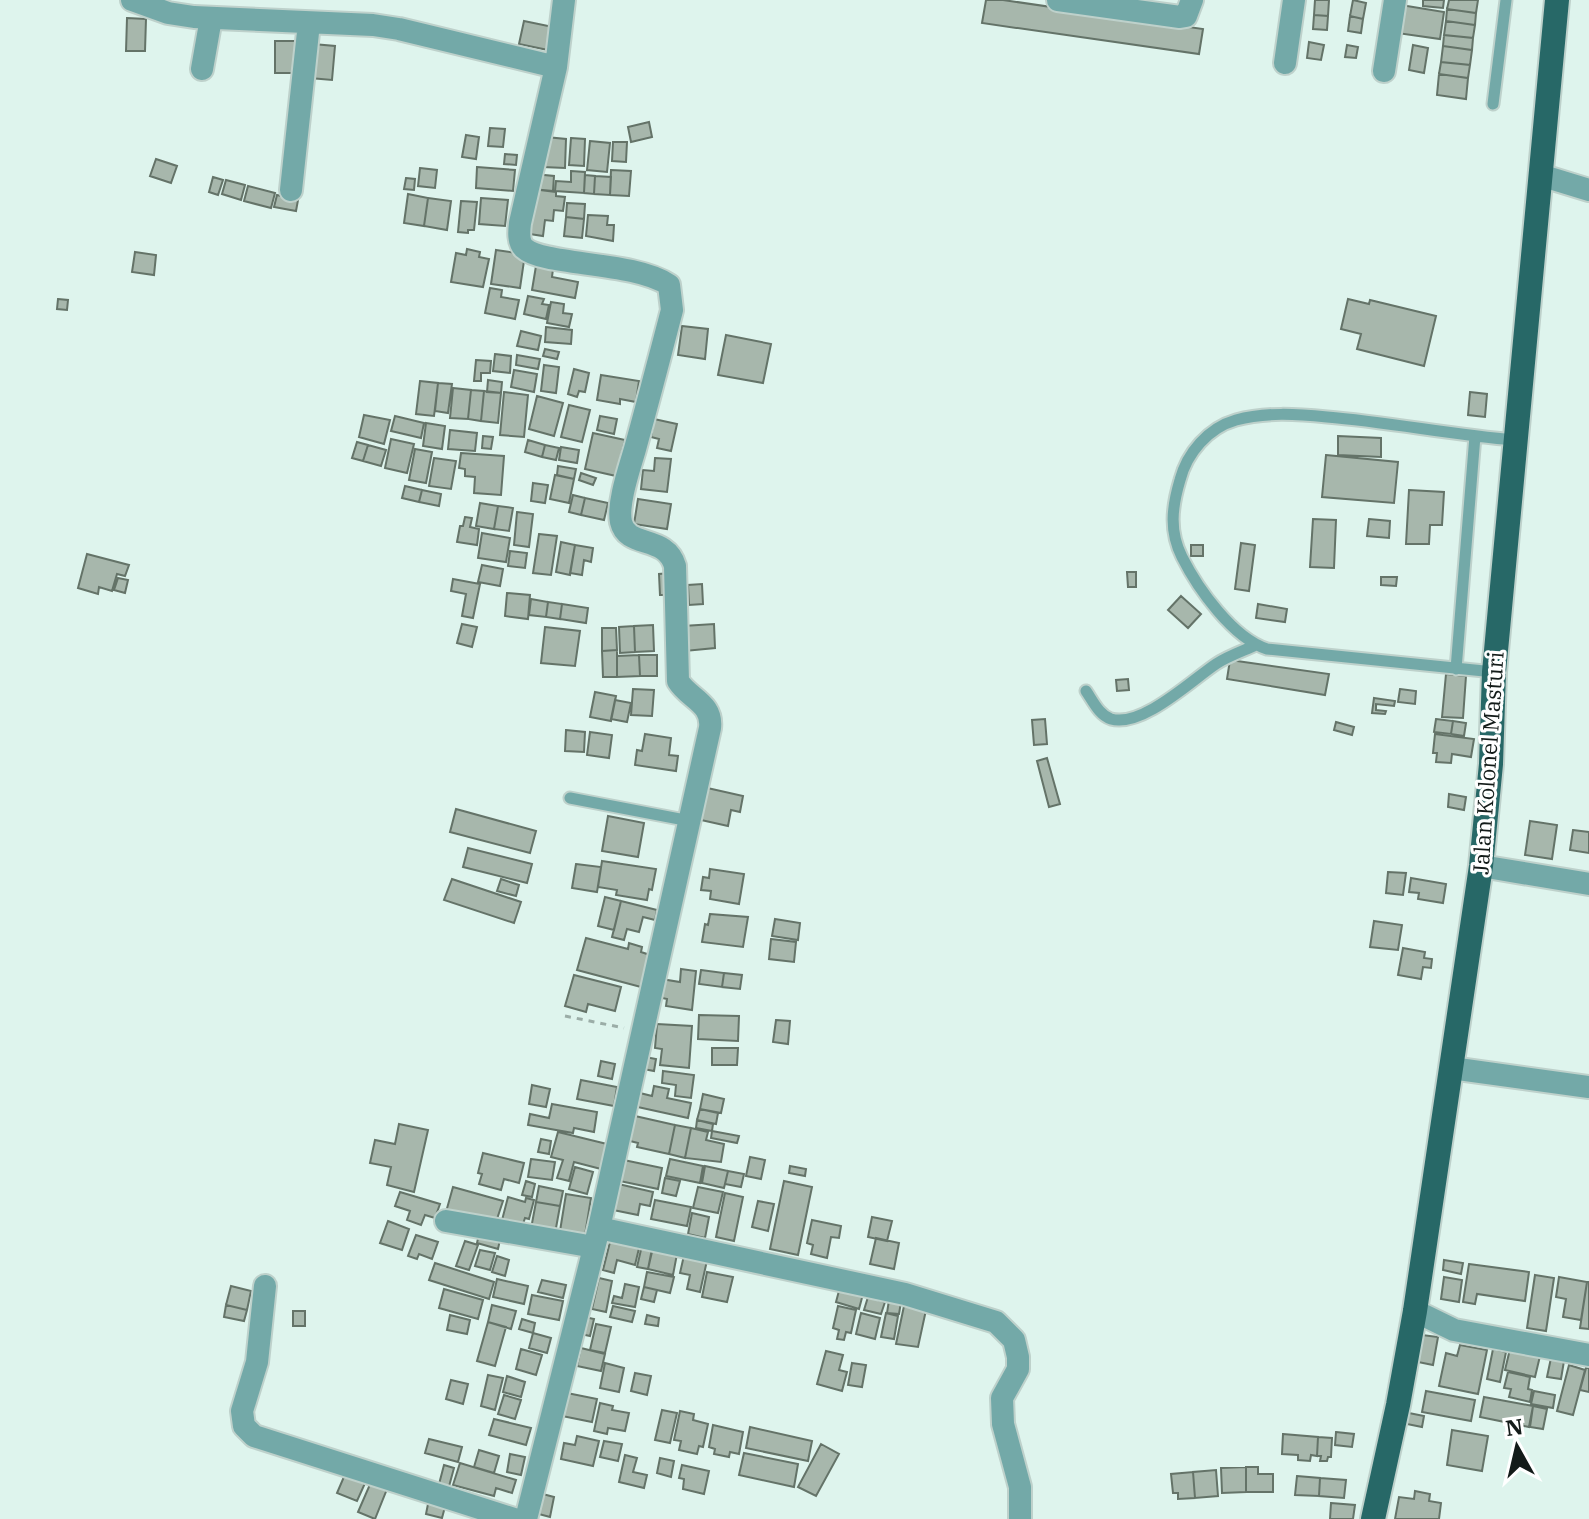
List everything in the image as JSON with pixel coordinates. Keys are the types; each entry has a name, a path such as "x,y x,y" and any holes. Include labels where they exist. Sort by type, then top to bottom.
{"main road":[{"name":"Jalan Kolonel Masturi","path":"1373,1519 1415,1311 1481,866 1491,764 1494,672 1557,0"}],"street":[{"path":"132,0 168,13 211,18 373,25 399,29 556,67"},
{"path":"526,1519 644,1032 711,717 706,707 678,681 675,566 672,555 667,549 633,537 621,521 627,480 672,310 669,285 659,278 611,266 545,257 525,249 521,243 520,223 556,67 564,0"},
{"path":"1058,0 1180,17 1190,11 1192,0"},
{"path":"1285,63 1294,0"},
{"path":"1384,71 1395,0"},
{"path":"202,69 211,18"},
{"path":"291,190 309,23"},
{"path":"1540,175 1589,190"},
{"path":"1481,866 1589,884"},
{"path":"1451,1068 1589,1087"},
{"path":"446,1221 596,1238 829,1277 905,1294 996,1322 1010,1335 1016,1346 1018,1369 1002,1398 1003,1424 1020,1487 1020,1519"},
{"path":"265,1286 257,1362 242,1411 244,1426 254,1436 514,1519"},
{"path":"1415,1311 1454,1330 1589,1355"}],"lane":[{"path":"1493,104 1506,0"},
{"path":"1494,672 1267,649 1256,645 1242,637 1191,575 1171,527 1182,472 1195,449 1213,431 1236,420 1287,414 1382,421 1516,440"},
{"path":"1456,669 1475,436"},
{"path":"1086,691 1101,713 1111,719 1125,719 1155,708 1217,663 1256,645"},
{"path":"570,798 690,821"}],"path":[{"path":"565,1016 644,1032"}],"building":[{"path":"986,0 1203,29 1199,54 982,23"},
{"path":"1315,0 1329,0 1328,16 1314,15"},
{"path":"1353,0 1366,3 1363,19 1350,16"},
{"path":"1423,0 1444,0 1443,8 1423,6"},
{"path":"1449,0 1478,0 1476,13 1447,9"},
{"path":"1401,5 1444,12 1440,39 1397,33"},
{"path":"1447,9 1476,13 1475,25 1446,21"},
{"path":"1314,15 1328,16 1327,30 1313,29"},
{"path":"1350,16 1363,19 1361,33 1348,31"},
{"path":"127,18 146,19 145,51 126,51"},
{"path":"524,21 553,27 548,50 519,44"},
{"path":"1446,21 1475,25 1473,38 1444,35"},
{"path":"1444,35 1473,38 1472,50 1443,46"},
{"path":"275,41 302,41 301,73 275,73"},
{"path":"1309,42 1324,45 1321,60 1307,58"},
{"path":"313,44 335,46 332,80 310,78"},
{"path":"1347,45 1358,47 1356,58 1345,57"},
{"path":"1413,45 1428,48 1424,73 1409,70"},
{"path":"1443,46 1472,50 1470,65 1441,62"},
{"path":"1441,62 1470,65 1468,78 1439,74"},
{"path":"1439,74 1468,78 1466,99 1437,95"},
{"path":"649,122 652,137 631,142 628,127"},
{"path":"490,128 505,129 503,147 488,146"},
{"path":"466,135 479,137 476,159 462,157"},
{"path":"546,137 566,139 565,168 543,167"},
{"path":"571,138 585,139 584,166 569,165"},
{"path":"590,141 610,143 607,172 587,170"},
{"path":"613,142 627,142 626,162 612,161"},
{"path":"505,154 517,155 516,165 504,164"},
{"path":"156,159 177,166 171,183 150,176"},
{"path":"477,167 515,170 513,191 476,188"},
{"path":"420,168 437,170 435,188 418,186"},
{"path":"611,170 631,171 629,196 610,195"},
{"path":"571,171 585,172 584,193 555,191 556,181 571,182"},
{"path":"534,174 554,176 553,191 532,189"},
{"path":"585,175 595,176 594,194 584,193"},
{"path":"595,176 611,177 610,195 594,194"},
{"path":"213,177 223,180 218,195 209,192"},
{"path":"406,178 415,179 414,190 404,189"},
{"path":"226,180 245,185 241,200 222,194"},
{"path":"248,186 275,193 271,208 244,201"},
{"path":"532,189 556,192 556,196 565,197 563,211 554,210 553,221 545,220 543,236 523,233"},
{"path":"408,194 428,198 424,226 404,223"},
{"path":"277,195 298,200 296,211 274,207"},
{"path":"428,198 451,201 447,230 424,226"},
{"path":"481,198 508,200 505,226 479,224"},
{"path":"461,201 477,202 474,230 468,230 468,233 458,232"},
{"path":"567,203 585,204 584,219 566,217"},
{"path":"588,215 608,216 607,225 614,225 613,241 586,236"},
{"path":"566,217 584,219 582,238 564,236"},
{"path":"467,249 480,252 479,257 489,259 483,287 451,282 456,253 466,255"},
{"path":"496,250 525,254 520,288 491,284"},
{"path":"135,252 156,255 154,275 132,272"},
{"path":"536,266 553,269 552,277 578,282 575,298 532,290"},
{"path":"490,288 502,290 501,297 519,300 515,319 485,313"},
{"path":"528,296 544,299 542,304 549,305 546,319 524,314"},
{"path":"58,299 68,300 67,310 57,309"},
{"path":"1348,299 1369,304 1370,300 1436,316 1424,366 1357,349 1361,334 1341,329"},
{"path":"551,302 564,304 563,313 572,314 569,327 547,323"},
{"path":"682,326 708,329 705,359 678,355"},
{"path":"546,327 572,330 571,344 545,342"},
{"path":"521,331 541,336 538,350 517,346"},
{"path":"726,335 771,344 763,383 718,375"},
{"path":"545,349 559,352 557,359 543,356"},
{"path":"495,354 511,356 510,373 493,371"},
{"path":"517,355 540,359 538,369 516,365"},
{"path":"476,360 491,361 490,373 481,373 481,381 474,381"},
{"path":"544,365 559,367 556,393 541,391"},
{"path":"574,369 589,373 585,392 579,391 577,397 568,394"},
{"path":"514,370 537,374 534,392 511,387"},
{"path":"601,375 639,381 636,402 620,399 620,404 597,400"},
{"path":"488,380 502,382 501,393 487,392"},
{"path":"420,381 438,383 434,416 416,414"},
{"path":"438,383 452,384 448,413 435,411"},
{"path":"453,388 471,390 468,419 450,418"},
{"path":"471,390 484,391 481,421 468,419"},
{"path":"484,391 501,393 498,423 481,421"},
{"path":"504,392 528,395 524,437 500,435"},
{"path":"1470,392 1487,394 1485,417 1468,415"},
{"path":"537,396 563,403 554,436 529,429"},
{"path":"569,405 590,410 582,442 561,437"},
{"path":"364,415 390,420 384,444 359,437"},
{"path":"395,416 424,423 421,438 391,431"},
{"path":"600,416 617,419 614,434 597,430"},
{"path":"654,419 677,424 671,451 657,448 659,439 651,437"},
{"path":"426,423 445,426 442,449 423,446"},
{"path":"450,430 477,433 475,451 448,449"},
{"path":"593,433 625,440 616,476 585,469"},
{"path":"483,436 493,437 491,449 482,448"},
{"path":"1338,436 1381,438 1381,457 1338,455"},
{"path":"391,439 414,444 407,473 385,468"},
{"path":"528,440 545,445 542,457 525,452"},
{"path":"357,442 368,445 363,461 352,458"},
{"path":"368,445 386,450 381,466 363,461"},
{"path":"545,445 559,448 556,460 542,457"},
{"path":"561,447 579,450 577,463 559,460"},
{"path":"415,449 432,452 426,483 409,480"},
{"path":"461,453 504,456 501,495 474,493 475,477 465,476 465,469 459,468"},
{"path":"1326,455 1398,462 1394,503 1322,497"},
{"path":"434,458 456,461 451,489 429,486"},
{"path":"655,458 671,459 667,492 641,489 643,470 654,471"},
{"path":"558,466 576,469 574,479 557,475"},
{"path":"581,473 596,478 593,485 579,480"},
{"path":"555,475 574,479 569,503 550,499"},
{"path":"533,483 548,485 545,503 531,501"},
{"path":"405,486 422,490 419,502 402,498"},
{"path":"422,490 441,494 439,506 419,502"},
{"path":"1409,490 1444,492 1442,525 1430,525 1429,544 1406,544"},
{"path":"573,495 585,498 581,515 569,512"},
{"path":"585,498 608,503 604,520 581,515"},
{"path":"638,499 671,504 667,529 634,524"},
{"path":"480,503 498,506 494,529 476,526"},
{"path":"498,506 513,508 509,531 494,529"},
{"path":"517,512 533,514 529,547 514,545"},
{"path":"465,517 472,518 470,527 479,529 477,545 457,542"},
{"path":"1313,519 1336,520 1334,568 1310,567"},
{"path":"1369,519 1390,521 1389,538 1367,536"},
{"path":"482,533 510,538 506,562 478,558"},
{"path":"539,534 557,536 551,575 533,573"},
{"path":"561,542 575,545 570,575 556,572"},
{"path":"1241,543 1255,545 1249,591 1235,589"},
{"path":"575,545 593,548 591,562 584,560 582,575 570,573"},
{"path":"1191,545 1203,545 1203,556 1191,556"},
{"path":"510,551 527,553 525,568 508,566"},
{"path":"87,554 129,565 125,576 117,574 112,591 99,587 98,594 78,588"},
{"path":"482,565 503,569 500,586 478,582"},
{"path":"1127,572 1136,572 1136,587 1128,587"},
{"path":"670,573 672,595 660,595 659,574"},
{"path":"1381,577 1397,577 1396,586 1381,585"},
{"path":"118,578 128,580 125,593 114,590"},
{"path":"453,579 480,584 473,618 462,616 466,594 451,591"},
{"path":"702,584 703,604 689,605 688,585"},
{"path":"507,593 530,595 528,619 505,616"},
{"path":"1181,596 1201,614 1188,628 1168,610"},
{"path":"531,599 548,602 546,617 529,615"},
{"path":"548,602 562,604 560,619 546,617"},
{"path":"562,604 588,608 586,623 560,619"},
{"path":"1258,604 1287,609 1285,622 1256,618"},
{"path":"462,624 477,627 472,647 457,643"},
{"path":"714,624 715,648 685,651 683,626"},
{"path":"653,625 654,651 635,652 634,626"},
{"path":"634,626 635,652 620,653 619,627"},
{"path":"545,627 580,631 575,666 541,663"},
{"path":"602,628 616,628 617,650 602,651"},
{"path":"617,650 617,677 603,677 602,651"},
{"path":"639,655 657,655 657,676 640,676"},
{"path":"639,655 640,676 617,677 617,656"},
{"path":"1230,660 1329,674 1325,695 1227,679"},
{"path":"1446,674 1466,676 1463,718 1442,717"},
{"path":"1128,679 1129,690 1117,691 1116,680"},
{"path":"633,689 654,690 652,716 631,715"},
{"path":"1400,689 1416,691 1415,704 1398,702"},
{"path":"595,692 616,696 611,721 590,717"},
{"path":"1374,698 1395,701 1394,706 1376,704 1376,710 1386,711 1385,714 1372,713"},
{"path":"615,700 631,703 627,722 611,719"},
{"path":"1045,719 1047,744 1034,745 1032,720"},
{"path":"1436,719 1453,721 1451,734 1434,732"},
{"path":"1453,721 1466,723 1464,736 1451,734"},
{"path":"1336,722 1354,727 1352,735 1334,730"},
{"path":"566,730 585,732 584,752 565,751"},
{"path":"590,732 612,735 609,758 587,755"},
{"path":"645,734 671,738 669,755 678,756 676,771 635,765 637,750 642,751"},
{"path":"1435,734 1474,739 1471,757 1452,754 1451,763 1436,762 1437,753 1433,753"},
{"path":"1047,758 1060,804 1049,807 1037,761"},
{"path":"703,787 743,796 740,812 731,810 728,826 701,820"},
{"path":"1449,794 1466,797 1464,810 1448,807"},
{"path":"456,809 536,831 530,853 450,832"},
{"path":"608,816 644,823 638,857 602,851"},
{"path":"1530,821 1557,825 1552,859 1525,855"},
{"path":"1573,830 1589,832 1589,853 1570,850"},
{"path":"468,848 532,864 527,883 463,867"},
{"path":"602,861 656,869 647,900 616,895 617,890 598,887"},
{"path":"576,864 601,867 597,892 572,888"},
{"path":"710,869 744,874 739,904 710,899 711,891 701,890 703,877 709,878"},
{"path":"1388,872 1406,873 1403,895 1386,893"},
{"path":"1411,878 1446,884 1443,903 1418,899 1419,893 1409,892"},
{"path":"452,879 521,902 514,923 444,900"},
{"path":"501,879 519,885 516,896 497,891"},
{"path":"605,897 621,901 614,930 598,926"},
{"path":"621,901 657,910 655,920 643,917 639,932 627,929 624,940 612,937"},
{"path":"710,914 748,917 743,947 702,942"},
{"path":"775,919 800,923 798,940 772,936"},
{"path":"1374,921 1402,925 1398,950 1370,947"},
{"path":"586,938 628,949 629,943 642,947 641,952 650,955 641,987 577,970"},
{"path":"771,939 796,942 794,962 769,959"},
{"path":"1403,948 1425,952 1424,958 1432,959 1431,968 1423,967 1421,979 1398,975"},
{"path":"681,969 696,971 692,1010 666,1006 667,999 658,997 661,979 680,982"},
{"path":"701,970 724,973 722,987 699,984"},
{"path":"724,973 742,975 740,989 722,987"},
{"path":"574,975 621,987 615,1011 588,1004 586,1012 565,1006"},
{"path":"699,1015 739,1016 738,1041 698,1039"},
{"path":"776,1020 790,1021 788,1044 773,1042"},
{"path":"657,1024 692,1026 689,1068 660,1065 662,1049 655,1048"},
{"path":"712,1048 738,1048 737,1065 712,1065"},
{"path":"640,1056 656,1059 654,1071 638,1068"},
{"path":"601,1061 615,1064 612,1079 598,1076"},
{"path":"663,1071 694,1075 691,1098 675,1096 676,1085 662,1083"},
{"path":"581,1080 617,1087 614,1106 577,1099"},
{"path":"532,1085 550,1089 546,1107 529,1104"},
{"path":"654,1086 669,1089 667,1098 691,1103 688,1118 633,1106 636,1092 652,1096"},
{"path":"703,1094 724,1099 721,1113 700,1109"},
{"path":"552,1104 597,1112 594,1132 574,1128 573,1133 528,1125 530,1114 549,1118"},
{"path":"700,1109 718,1113 716,1124 697,1120"},
{"path":"635,1116 675,1125 669,1154 637,1147 638,1143 630,1141"},
{"path":"697,1120 713,1124 712,1131 696,1128"},
{"path":"399,1124 428,1130 414,1192 387,1185 391,1167 370,1163 375,1140 395,1144"},
{"path":"675,1125 691,1128 685,1158 669,1154"},
{"path":"691,1128 708,1132 706,1140 724,1144 721,1162 685,1158"},
{"path":"712,1131 739,1136 737,1143 711,1138"},
{"path":"558,1132 607,1144 601,1169 574,1162 569,1181 557,1178 563,1160 551,1157"},
{"path":"541,1139 551,1141 549,1154 538,1152"},
{"path":"483,1153 524,1163 519,1183 504,1179 501,1190 479,1184"},
{"path":"750,1157 765,1160 761,1179 746,1176"},
{"path":"531,1159 555,1162 552,1180 528,1177"},
{"path":"619,1159 662,1168 658,1189 615,1180"},
{"path":"670,1159 703,1166 700,1183 666,1176"},
{"path":"705,1166 728,1171 724,1188 702,1183"},
{"path":"790,1166 806,1169 805,1176 789,1173"},
{"path":"575,1167 593,1172 587,1194 569,1189"},
{"path":"728,1171 744,1174 741,1187 725,1184"},
{"path":"665,1178 680,1181 676,1196 662,1193"},
{"path":"526,1181 535,1184 532,1197 522,1195"},
{"path":"784,1181 812,1187 798,1255 770,1249"},
{"path":"614,1183 653,1192 650,1206 640,1204 638,1215 608,1209"},
{"path":"539,1186 563,1191 560,1206 536,1202"},
{"path":"453,1187 503,1201 495,1225 446,1212"},
{"path":"698,1187 723,1192 718,1213 693,1208"},
{"path":"400,1192 440,1204 435,1218 425,1215 421,1225 407,1220 410,1211 395,1206"},
{"path":"725,1193 743,1197 734,1241 716,1237"},
{"path":"566,1194 591,1198 585,1235 560,1231"},
{"path":"508,1197 525,1202 526,1198 534,1200 529,1219 525,1218 521,1230 501,1224"},
{"path":"655,1200 691,1207 687,1226 651,1219"},
{"path":"758,1201 774,1204 768,1231 752,1227"},
{"path":"536,1202 560,1206 554,1239 530,1234"},
{"path":"692,1213 709,1217 705,1238 688,1234"},
{"path":"872,1217 892,1221 887,1241 868,1237"},
{"path":"812,1220 841,1226 839,1238 831,1237 827,1258 811,1254 813,1245 807,1243"},
{"path":"388,1221 409,1229 402,1250 380,1243"},
{"path":"480,1230 501,1235 498,1249 477,1243"},
{"path":"416,1235 438,1242 432,1259 419,1254 417,1259 408,1256"},
{"path":"611,1238 640,1244 635,1265 617,1260 614,1273 603,1270"},
{"path":"876,1238 899,1243 894,1269 870,1264"},
{"path":"465,1241 478,1245 469,1270 456,1266"},
{"path":"643,1241 654,1243 648,1269 637,1267"},
{"path":"652,1249 677,1254 673,1275 648,1269"},
{"path":"480,1250 495,1253 490,1270 475,1266"},
{"path":"685,1251 708,1256 700,1292 687,1289 690,1275 680,1273"},
{"path":"497,1256 509,1260 505,1276 492,1272"},
{"path":"1444,1260 1463,1263 1461,1274 1443,1270"},
{"path":"435,1263 494,1282 489,1299 429,1280"},
{"path":"1469,1264 1529,1272 1525,1301 1477,1294 1475,1304 1463,1302"},
{"path":"647,1272 674,1277 670,1293 644,1287"},
{"path":"707,1272 733,1277 727,1302 702,1297"},
{"path":"1535,1275 1554,1278 1546,1331 1527,1328"},
{"path":"1444,1277 1462,1280 1459,1302 1441,1299"},
{"path":"1559,1277 1587,1282 1581,1320 1563,1317 1566,1299 1556,1297"},
{"path":"599,1278 612,1281 606,1312 592,1309"},
{"path":"497,1279 528,1286 524,1304 493,1297"},
{"path":"542,1280 566,1285 563,1298 538,1292"},
{"path":"1589,1282 1589,1329 1580,1328"},
{"path":"625,1284 639,1287 635,1307 612,1303 614,1296 622,1298"},
{"path":"231,1286 251,1291 247,1310 226,1305"},
{"path":"644,1287 657,1290 654,1302 641,1299"},
{"path":"840,1287 863,1294 859,1309 836,1302"},
{"path":"444,1289 483,1300 478,1319 439,1308"},
{"path":"532,1295 563,1301 559,1320 528,1314"},
{"path":"868,1297 885,1302 881,1314 864,1310"},
{"path":"889,1300 901,1302 899,1314 887,1313"},
{"path":"226,1305 247,1310 244,1321 224,1317"},
{"path":"492,1305 516,1311 511,1329 488,1322"},
{"path":"613,1306 635,1311 632,1322 610,1317"},
{"path":"838,1306 856,1310 851,1333 846,1332 844,1340 837,1339 839,1330 833,1328"},
{"path":"904,1306 926,1310 918,1347 896,1344"},
{"path":"293,1311 305,1311 305,1326 293,1326"},
{"path":"861,1313 880,1318 875,1339 856,1334"},
{"path":"886,1313 898,1316 894,1339 881,1337"},
{"path":"450,1315 470,1320 467,1334 447,1330"},
{"path":"647,1315 659,1318 658,1326 645,1324"},
{"path":"580,1316 594,1319 590,1336 576,1333"},
{"path":"522,1319 535,1323 533,1333 519,1329"},
{"path":"488,1322 506,1327 495,1366 477,1361"},
{"path":"596,1324 611,1327 605,1353 590,1350"},
{"path":"533,1333 551,1338 547,1353 529,1348"},
{"path":"1422,1335 1438,1337 1433,1365 1418,1362"},
{"path":"1460,1345 1487,1350 1478,1394 1439,1386 1446,1353 1457,1356"},
{"path":"581,1348 605,1354 601,1371 577,1366"},
{"path":"521,1349 542,1355 536,1375 516,1369"},
{"path":"1493,1349 1506,1352 1500,1382 1487,1379"},
{"path":"1510,1349 1540,1356 1535,1377 1505,1370"},
{"path":"826,1351 843,1355 839,1370 847,1372 842,1391 817,1384"},
{"path":"1551,1358 1564,1361 1561,1379 1547,1377"},
{"path":"605,1363 624,1368 619,1392 600,1388"},
{"path":"852,1363 866,1365 862,1387 848,1385"},
{"path":"1569,1365 1585,1370 1573,1415 1557,1411"},
{"path":"1586,1368 1589,1368 1589,1392 1580,1390"},
{"path":"1508,1372 1530,1377 1530,1402 1509,1397 1511,1389 1504,1388"},
{"path":"635,1373 651,1376 647,1395 631,1391"},
{"path":"488,1375 503,1378 495,1410 481,1406"},
{"path":"507,1376 525,1382 521,1397 503,1392"},
{"path":"451,1380 468,1384 463,1404 446,1399"},
{"path":"1426,1391 1475,1400 1471,1421 1422,1412"},
{"path":"1534,1391 1555,1395 1553,1408 1531,1404"},
{"path":"567,1393 597,1399 592,1422 562,1416"},
{"path":"504,1395 521,1400 515,1419 498,1414"},
{"path":"1484,1397 1533,1406 1529,1427 1480,1417"},
{"path":"600,1403 613,1406 612,1410 629,1413 625,1431 608,1428 607,1434 594,1431"},
{"path":"1533,1406 1547,1409 1543,1429 1530,1427"},
{"path":"662,1410 677,1413 670,1443 655,1440"},
{"path":"680,1411 694,1414 693,1420 708,1424 703,1447 699,1446 697,1454 679,1450 681,1441 674,1440"},
{"path":"1404,1412 1424,1416 1422,1427 1402,1423"},
{"path":"494,1419 531,1428 526,1445 489,1435"},
{"path":"713,1425 743,1432 739,1454 730,1452 729,1457 714,1454 715,1449 709,1447"},
{"path":"750,1427 812,1441 808,1461 746,1448"},
{"path":"1452,1430 1488,1436 1482,1471 1447,1465"},
{"path":"1336,1432 1354,1434 1352,1447 1335,1445"},
{"path":"1283,1434 1318,1437 1317,1456 1311,1455 1310,1461 1298,1460 1298,1455 1282,1454"},
{"path":"577,1436 599,1441 593,1466 561,1459 564,1443 575,1445"},
{"path":"1318,1437 1332,1438 1331,1457 1327,1461 1320,1461 1321,1456 1317,1456"},
{"path":"429,1439 462,1447 458,1462 425,1453"},
{"path":"604,1441 622,1444 618,1461 600,1457"},
{"path":"821,1444 839,1454 816,1496 798,1487"},
{"path":"479,1450 499,1456 494,1473 474,1467"},
{"path":"744,1453 798,1464 794,1487 739,1475"},
{"path":"510,1454 525,1457 521,1475 507,1472"},
{"path":"625,1455 637,1458 633,1472 647,1475 644,1488 619,1482"},
{"path":"660,1458 674,1461 671,1477 657,1473"},
{"path":"460,1463 516,1480 512,1493 496,1488 494,1496 453,1485"},
{"path":"444,1465 454,1468 448,1490 438,1488"},
{"path":"682,1465 709,1471 704,1494 683,1489 684,1479 679,1478"},
{"path":"1246,1467 1246,1492 1222,1493 1221,1468"},
{"path":"1246,1467 1258,1467 1258,1474 1273,1474 1273,1492 1246,1492"},
{"path":"1216,1470 1218,1496 1195,1498 1193,1472"},
{"path":"346,1472 366,1481 357,1501 337,1493"},
{"path":"1193,1472 1195,1498 1178,1499 1178,1493 1173,1493 1171,1474"},
{"path":"1297,1476 1320,1478 1319,1496 1295,1495"},
{"path":"1320,1478 1346,1480 1344,1498 1319,1496"},
{"path":"371,1482 387,1489 375,1519 358,1512"},
{"path":"1415,1491 1430,1494 1429,1501 1441,1503 1439,1519 1395,1519 1399,1497 1414,1499"},
{"path":"539,1493 554,1497 550,1517 535,1513"},
{"path":"429,1499 446,1503 442,1518 426,1514"},
{"path":"1331,1503 1355,1505 1353,1519 1330,1519"}]}
